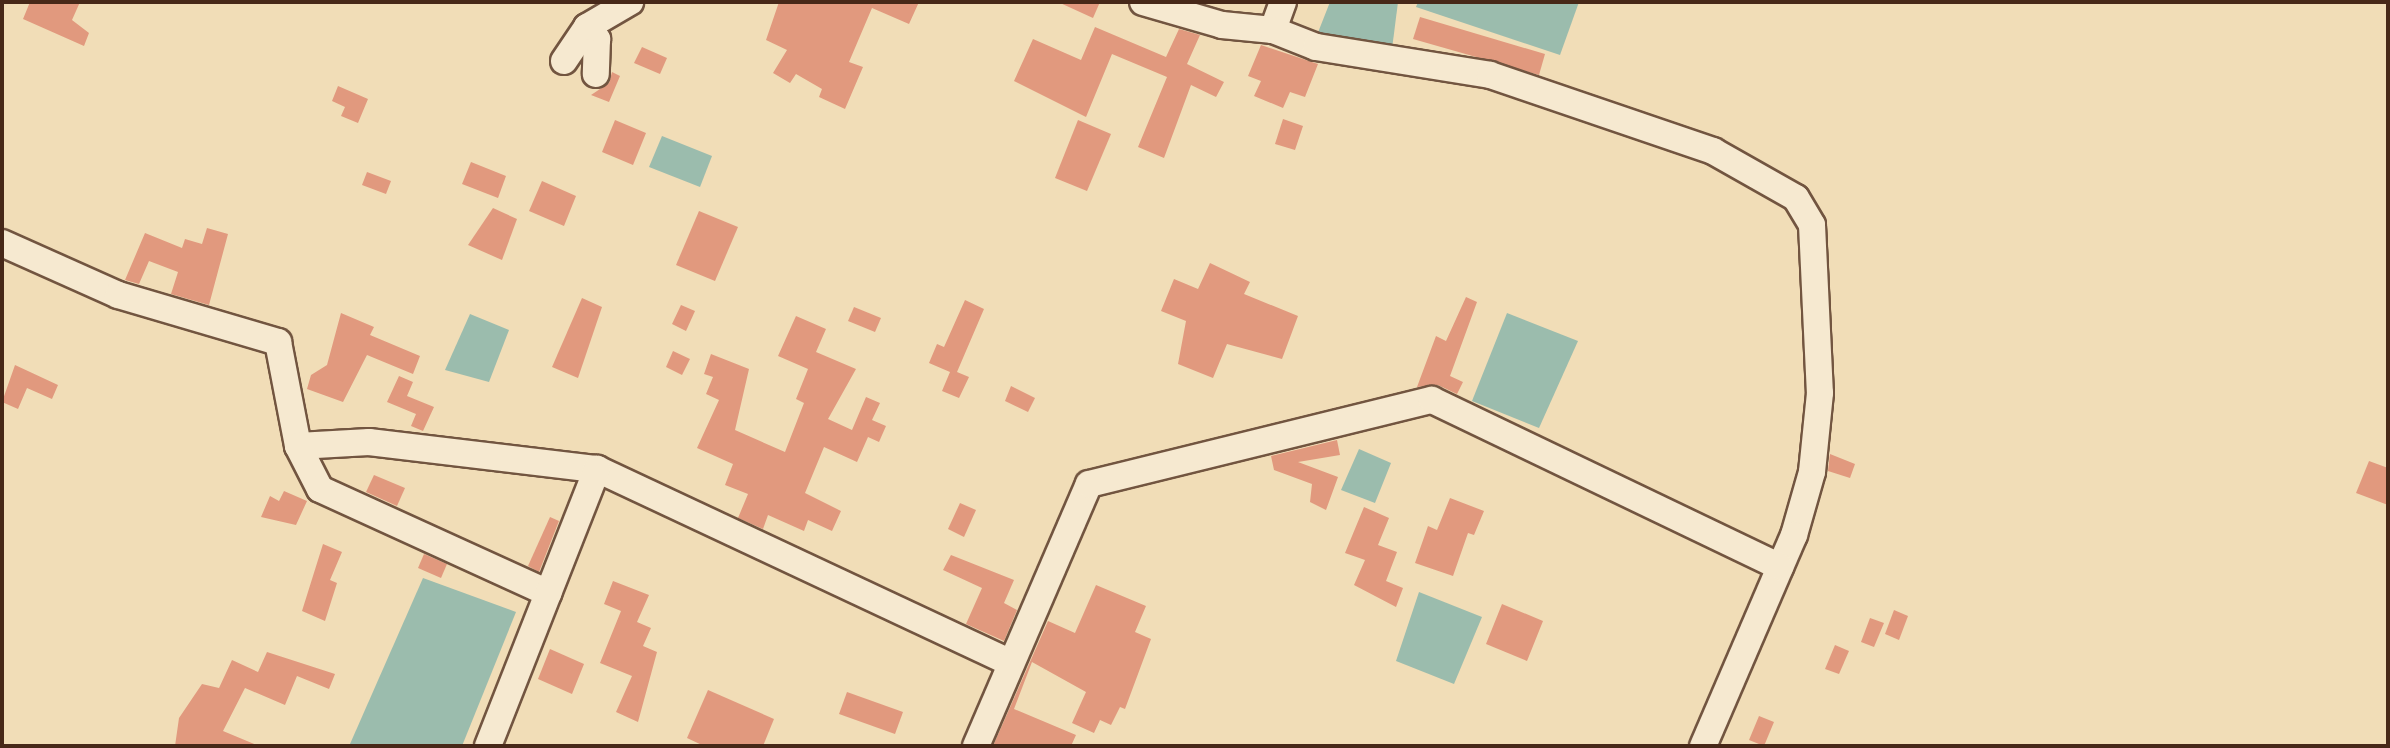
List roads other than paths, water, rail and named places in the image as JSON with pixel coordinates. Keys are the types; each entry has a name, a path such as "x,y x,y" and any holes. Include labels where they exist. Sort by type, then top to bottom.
{"street":[{"path":"564,61 587,27 630,2"},
{"path":"1143,2 1222,25 1273,30 1347,57 1404,57 1490,75 1713,151 1796,198 1812,225 1820,393 1812,472 1780,567 1703,746"},
{"path":"1273,30 1283,2"},
{"path":"587,27 597,39 596,74"},
{"path":"2,243 118,295 278,342 298,446 320,489 548,593"},
{"path":"976,746 1089,484 1432,400 1780,567"},
{"path":"298,446 369,442 597,469 1011,663"},
{"path":"488,746 597,469"}]}
